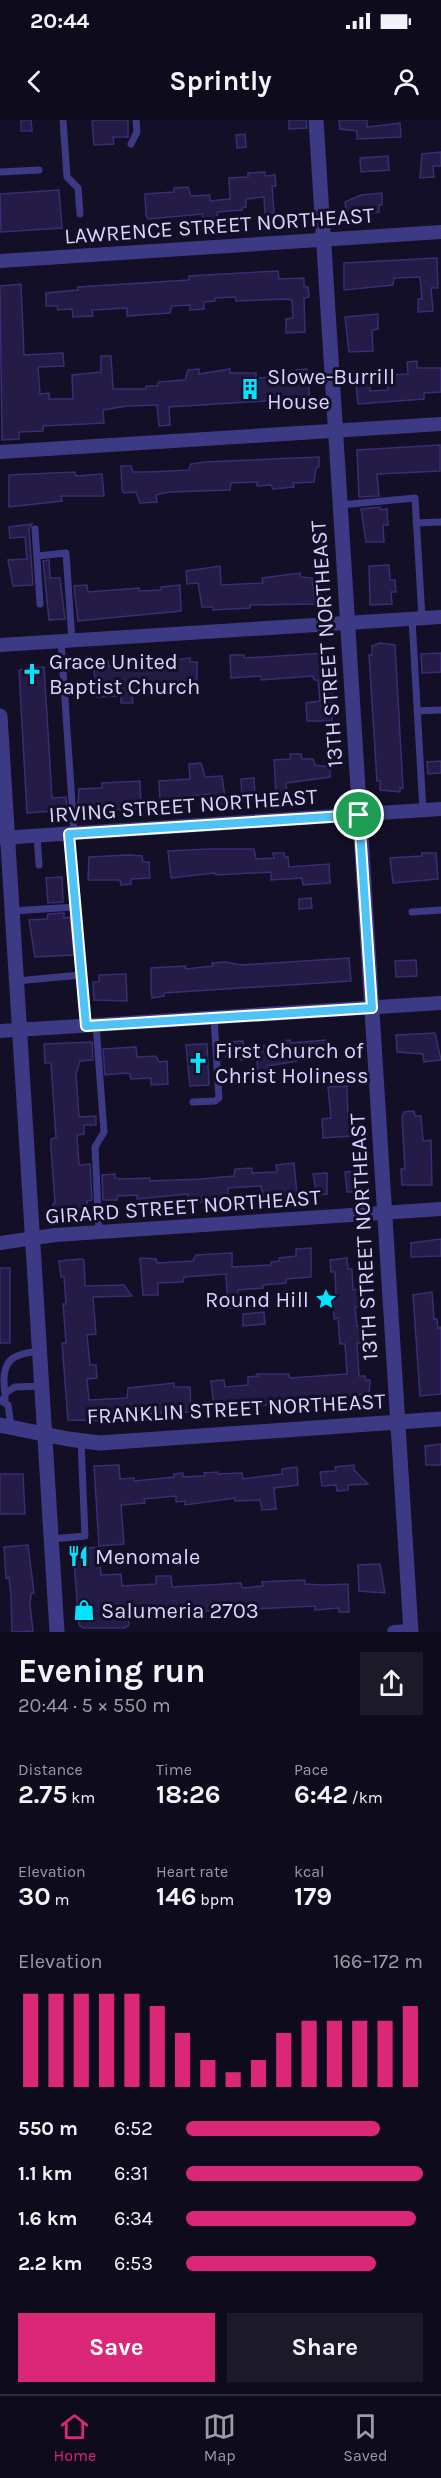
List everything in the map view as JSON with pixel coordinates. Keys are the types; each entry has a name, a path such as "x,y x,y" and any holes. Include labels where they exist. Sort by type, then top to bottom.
{"street":[{"name":"13TH STREET NORTHEAST","path":"316,120 411,1631"},
{"name":"LAWRENCE STREET NORTHEAST","path":"0,261 441,232"},
{"path":"0,452 441,424"},
{"path":"0,645 441,617"},
{"path":"0,716 4,837 12,911 20,1030 57,1632"},
{"name":"IRVING STREET NORTHEAST","path":"4,837 441,809"},
{"path":"0,1031 441,1003"},
{"name":"GIRARD STREET NORTHEAST","path":"0,1243 99,1233 441,1209"},
{"name":"FRANKLIN STREET NORTHEAST","path":"5,1425 81,1441 127,1442 441,1419"},
{"path":"393,1632 411,1631"}],"lane":[{"path":"63,120 67,177 78,188 80,214"},
{"path":"131,144 137,132 136,120"},
{"path":"0,172 39,170"},
{"path":"340,505 415,498 417,711 423,810"},
{"path":"416,524 441,522"},
{"path":"35,529 40,604"},
{"path":"37,556 66,553 66,641 75,907 81,975 91,1025 104,1132 95,1147 99,1233"},
{"path":"417,711 441,710"},
{"path":"38,835 39,865"},
{"path":"12,911 75,907"},
{"path":"412,912 441,910"},
{"path":"16,981 81,975"},
{"path":"193,1102 215,1101 219,1098 214,1018"},
{"path":"5,1425 9,1405 3,1398 0,1366 5,1359 19,1353 40,1351"},
{"path":"3,1398 15,1387 42,1386"},
{"path":"52,1539 85,1536 81,1441"}],"building":[{"path":"21,120 31,120 32,131 21,131"},
{"path":"128,120 128,137 113,137 114,144 94,145 92,121"},
{"path":"289,120 306,120 307,128 289,129"},
{"path":"339,120 367,120 367,127 400,123 401,137 357,139 357,131 340,129"},
{"path":"245,134 246,147 237,148 236,135"},
{"path":"441,152 441,166 433,166 434,177 420,178 422,154"},
{"path":"388,156 389,170 361,172 360,158"},
{"path":"265,172 265,176 275,175 276,186 272,186 274,213 265,214 264,197 246,199 246,207 242,210 217,212 218,222 204,223 202,214 148,219 146,215 145,194 174,192 174,188 188,187 191,196 210,195 210,201 230,199 229,178 248,177 248,173"},
{"path":"59,190 62,228 1,232 0,194"},
{"path":"382,193 382,205 379,205 379,212 357,214 358,219 347,220 345,202 361,195"},
{"path":"437,258 438,288 431,288 433,311 418,312 418,299 422,299 420,277 394,278 393,285 344,290 344,263"},
{"path":"278,271 279,279 304,278 304,287 308,287 309,297 304,298 305,332 286,333 286,319 293,318 292,300 287,299 236,301 235,297 215,298 215,301 204,302 204,309 190,310 190,305 172,306 170,313 127,316 127,308 92,310 93,316 73,317 72,309 58,310 57,306 46,306 46,293 78,290 78,287 189,280 189,276"},
{"path":"21,284 24,355 63,353 64,366 38,367 40,394 49,393 49,399 73,399 72,375 101,372 101,356 111,356 113,389 146,389 146,386 157,386 159,382 185,380 188,370 199,369 199,374 230,369 230,373 256,373 256,378 276,377 276,383 297,382 296,370 307,369 310,401 297,402 297,399 169,407 170,425 159,426 157,405 127,406 103,410 104,423 43,426 43,431 19,432 19,439 2,440 0,286"},
{"path":"378,314 378,329 372,330 373,351 349,352 345,317"},
{"path":"417,361 417,368 441,368 441,392 424,393 424,399 358,404 355,374 369,373 370,391 388,390 387,375 408,374 407,362"},
{"path":"440,445 440,471 377,474 379,496 359,497 357,450"},
{"path":"319,457 319,467 316,468 314,482 293,483 294,487 273,489 271,485 257,486 257,482 231,483 230,490 169,492 156,495 157,502 140,503 136,492 124,493 122,490 121,466 131,466 133,472 150,472 189,470 191,464 205,462"},
{"path":"75,472 76,476 102,474 104,496 61,496 62,501 9,507 9,475"},
{"path":"380,507 381,510 387,509 388,525 383,525 384,542 366,542 361,509"},
{"path":"32,524 29,529 33,585 13,586 8,560 27,559 25,537 10,538 9,527"},
{"path":"49,560 50,578 60,578 65,619 49,620 43,561"},
{"path":"389,565 390,580 395,580 396,592 391,592 392,604 370,605 369,566"},
{"path":"220,566 221,585 263,583 262,578 300,573 301,577 312,578 315,604 250,605 250,608 213,610 213,607 202,607 198,583 187,584 186,571"},
{"path":"87,585 88,592 139,588 139,591 161,590 161,587 180,585 181,611 78,621 74,586"},
{"path":"380,643 395,645 403,788 400,788 400,792 380,790 380,781 377,781 369,655 372,655 372,646"},
{"path":"325,653 332,688 332,721 307,721 306,703 320,701 318,680 314,680 313,676 261,680 261,676 231,678 230,655 244,655 244,658"},
{"path":"441,653 441,672 422,673 421,654"},
{"path":"190,658 190,662 197,662 197,680 144,683 145,694 132,694 133,703 121,703 121,696 97,697 93,662 108,661 109,667"},
{"path":"44,667 52,798 66,797 67,810 27,813 19,671"},
{"path":"290,754 301,754 302,759 313,759 315,765 330,767 330,777 286,783 287,794 276,794 274,760 290,759"},
{"path":"441,761 441,773 428,774 427,762"},
{"path":"201,763 205,777 222,776 226,804 210,805 209,794 160,799 159,781 190,779 189,764"},
{"path":"254,778 255,798 242,799 241,779"},
{"path":"140,781 141,809 104,810 104,806 78,807 79,789 102,788 102,783"},
{"path":"254,849 256,859 274,858 273,853 284,853 285,857 288,857 289,867 329,864 330,883 303,885 302,878 271,880 271,872 216,875 215,873 171,878 168,851"},
{"path":"422,853 436,853 438,879 393,883 390,858 422,856"},
{"path":"142,856 143,862 149,862 150,878 131,879 131,884 121,885 120,880 88,880 89,857"},
{"path":"62,877 63,902 48,903 46,878"},
{"path":"311,898 312,908 299,909 299,899"},
{"path":"64,913 64,918 70,917 74,955 35,957 29,920 47,919 48,914"},
{"path":"349,958 351,981 164,993 164,996 152,998 151,968 185,966 186,969 213,966 212,963 225,962 241,965"},
{"path":"416,960 417,976 396,977 395,961"},
{"path":"126,974 127,1001 94,1000 93,982 99,982 99,975"},
{"path":"435,1033 441,1060 424,1062 423,1054 397,1052 396,1035"},
{"path":"290,1040 291,1043 326,1040 327,1049 297,1052 298,1061 268,1066 268,1073 258,1074 257,1059 237,1060 237,1057 226,1057 225,1042 243,1041 244,1048 281,1044 281,1041"},
{"path":"92,1042 93,1060 80,1061 76,1074 79,1117 96,1116 96,1125 84,1125 84,1134 77,1135 79,1165 90,1164 92,1200 87,1201 87,1210 53,1214 55,1203 51,1139 56,1138 51,1063 45,1063 44,1044"},
{"name":"First Church of Christ Holiness","path":"207,1044 209,1085 190,1086 186,1045"},
{"path":"136,1047 137,1057 156,1056 159,1062 167,1061 168,1084 151,1085 151,1078 131,1079 130,1074 125,1073 105,1075 103,1049"},
{"path":"347,1086 348,1117 353,1117 354,1136 323,1138 322,1119 331,1118 328,1087"},
{"path":"414,1111 415,1116 421,1116 423,1141 431,1140 432,1185 402,1185 401,1169 405,1169 402,1117 404,1112"},
{"path":"294,1163 297,1194 264,1198 261,1186 228,1188 228,1199 203,1202 188,1203 188,1194 137,1199 137,1195 117,1196 117,1200 103,1200 102,1175 115,1174 115,1178 121,1179 150,1178 150,1181 201,1179 234,1176 235,1169 252,1168 252,1173 277,1172 276,1165"},
{"path":"358,1171 358,1192 347,1192 345,1172"},
{"path":"327,1173 327,1194 317,1195 313,1174"},
{"path":"441,1239 441,1256 411,1257 411,1243"},
{"path":"311,1248 311,1277 286,1279 286,1283 263,1285 263,1288 238,1290 240,1308 228,1308 226,1274 184,1277 183,1282 158,1283 158,1295 143,1295 140,1258 156,1259 157,1263 193,1261 196,1255 232,1253 232,1267 271,1265 271,1262 279,1261 279,1258 296,1256 296,1249"},
{"path":"347,1258 348,1269 352,1269 353,1290 360,1289 361,1306 355,1307 357,1326 363,1326 364,1343 357,1343 359,1376 365,1376 365,1380 370,1380 369,1394 339,1396 339,1401 214,1408 211,1381 224,1380 225,1387 248,1385 248,1377 258,1376 257,1374 289,1374 290,1378 347,1374 345,1344 340,1344 338,1318 334,1319 335,1272 331,1272 330,1260"},
{"path":"84,1260 85,1286 124,1285 132,1296 93,1297 96,1334 87,1335 90,1365 96,1365 97,1378 87,1379 89,1400 127,1398 128,1388 174,1383 174,1387 190,1387 191,1412 140,1414 110,1421 68,1420 62,1343 66,1343 63,1304 66,1304 64,1277 61,1277 59,1261"},
{"path":"0,1268 10,1268 10,1343 0,1343"},
{"path":"432,1292 434,1319 437,1319 438,1328 441,1327 441,1394 420,1396 413,1295"},
{"path":"264,1312 265,1324 243,1326 243,1314"},
{"path":"441,1444 441,1465 426,1465 425,1446"},
{"path":"119,1465 120,1479 134,1478 134,1481 174,1477 174,1474 183,1473 183,1477 205,1476 204,1473 218,1472 218,1474 242,1473 243,1479 282,1474 282,1469 297,1467 298,1485 274,1488 276,1509 262,1510 260,1500 235,1501 235,1498 185,1505 185,1501 176,1502 176,1496 144,1499 145,1503 121,1505 124,1544 99,1546 94,1466"},
{"path":"354,1465 354,1470 368,1484 348,1485 348,1490 337,1491 336,1485 322,1486 320,1472 336,1471 335,1467"},
{"path":"0,1474 23,1474 25,1514 0,1514"},
{"path":"28,1545 34,1593 31,1594 30,1605 33,1631 12,1632 11,1596 9,1577 6,1578 4,1547"},
{"path":"99,1547 101,1575 121,1574 122,1586 156,1584 156,1576 171,1576 172,1587 241,1583 242,1588 263,1586 262,1582 305,1580 305,1584 348,1584 349,1612 339,1612 339,1608 315,1610 315,1606 150,1614 128,1616 129,1625 125,1628 83,1628 79,1625 73,1549"},
{"path":"380,1564 385,1593 359,1591 358,1565"}],"place":[{"name":"Slowe-Burrill House","path":"250,389"},
{"name":"Grace United Baptist Church","path":"32,674"},
{"name":"First Church of Christ Holiness","path":"198,1063"},
{"name":"Round Hill","path":"326,1299"},
{"name":"Menomale","path":"78,1556"},
{"name":"Salumeria 2703","path":"84,1610"}],"route":[{"path":"359,815 372,1008 86,1026 69,834 359,815"}]}
